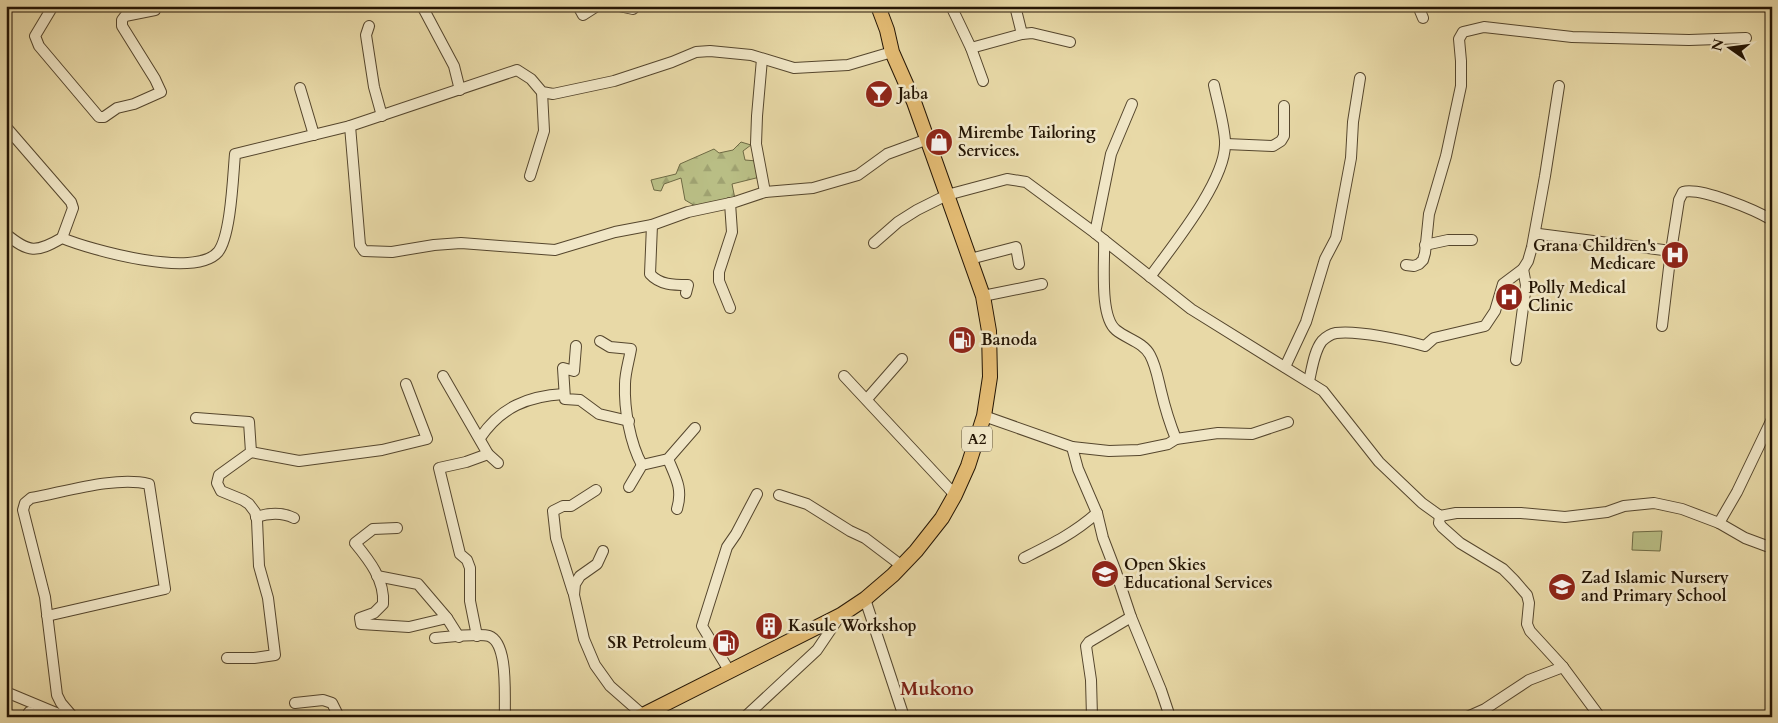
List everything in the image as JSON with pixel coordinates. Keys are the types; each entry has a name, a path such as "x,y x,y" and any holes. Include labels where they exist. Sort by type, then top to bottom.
{"main road":[{"name":"A2","path":"641,716 841,615 865,598 902,566 942,518 968,466 984,416 990,377 989,330 983,296 928,139 892,52 887,30 878,6"}],"street":[{"path":"54,6 35,36 39,46 99,117 104,117 117,108 134,104 161,92 122,26 122,20 126,16 156,10 155,6"},
{"path":"422,6 454,66 460,90"},
{"path":"578,6 583,15 597,6"},
{"path":"619,6 633,9 636,6"},
{"path":"951,6 972,48 983,81"},
{"path":"1016,6 1022,34"},
{"path":"1418,6 1423,18"},
{"path":"369,26 366,35 374,87 382,116"},
{"path":"1406,265 1414,266 1423,260 1429,214 1446,156 1461,86 1459,39 1463,32 1484,27 1572,37 1689,40 1746,38"},
{"path":"972,48 1032,32 1070,42"},
{"path":"542,92 552,94 614,81 696,52 730,52 751,55 794,68 848,65 892,52"},
{"path":"762,59 756,144 765,192"},
{"path":"62,238 82,247 162,262 204,261 218,252 225,235 230,210 235,154 350,126 517,70 532,79 542,92 544,131 530,176"},
{"path":"1285,367 1306,322 1325,259 1336,238 1350,166 1360,78"},
{"path":"1150,277 1212,186 1223,163 1226,144 1214,85"},
{"path":"1309,381 1320,345 1326,337 1335,333 1383,337 1425,346 1434,338 1485,326 1494,311 1503,284 1523,269 1528,261 1534,236 1559,86"},
{"path":"300,88 314,135"},
{"path":"1095,233 1111,154 1132,104"},
{"path":"1226,144 1273,146 1281,141 1284,136 1284,106"},
{"path":"6,126 71,202 73,208 62,238 41,248 32,250 18,244 6,234"},
{"path":"350,126 360,245 364,251 392,252 434,245 461,243 556,250 615,232 652,225 688,212 730,203 765,192 813,188 858,175 887,154 928,139"},
{"path":"874,243 898,222 947,195 1007,179 1019,180 1032,185 1192,310 1323,391 1379,462 1422,503 1440,516 1456,513 1521,513 1565,517 1607,512 1624,506 1654,503 1682,509 1719,523 1745,538 1772,548"},
{"path":"1662,326 1671,251 1681,194 1685,191 1695,192 1741,206 1772,220"},
{"path":"730,203 732,232 719,272 719,281 730,308"},
{"path":"652,225 650,274 654,279 666,284 688,285 686,293"},
{"path":"1534,236 1539,234 1671,251"},
{"path":"1104,240 1104,285 1106,311 1110,323 1116,330 1143,346 1150,354 1176,439"},
{"path":"1426,245 1448,240 1472,240"},
{"path":"970,259 1016,247 1019,264"},
{"path":"1516,360 1526,284 1523,269"},
{"path":"983,296 1042,284"},
{"path":"600,341 610,347 631,350 624,384 634,451 642,465"},
{"path":"576,346 574,371 563,368 565,399 580,400 600,414 629,421"},
{"path":"867,399 902,359"},
{"path":"443,376 488,454 498,464"},
{"path":"844,376 955,495"},
{"path":"227,658 254,658 275,655 268,598 260,566 256,518 249,504 221,492 217,484 219,475 251,452 299,462 382,450 427,440 406,384"},
{"path":"480,438 496,418 528,399 564,394"},
{"path":"984,416 1072,447 1109,451 1139,450 1168,444 1176,439 1218,433 1252,434 1288,422"},
{"path":"196,418 249,422 251,452"},
{"path":"1719,523 1737,492 1772,419"},
{"path":"629,487 642,465 668,459 695,428"},
{"path":"1072,447 1078,469 1097,513 1103,538 1131,616 1170,717"},
{"path":"477,636 470,601 470,568 467,560 460,554 439,468 466,462 488,454"},
{"path":"668,459 681,497 677,509"},
{"path":"47,616 165,589 149,484 140,482 93,485 31,498 25,503 24,510 45,597 47,616 57,695 73,717"},
{"path":"596,490 572,506 562,506 553,511 556,538 574,595 584,639 595,665 610,686 641,716"},
{"path":"730,672 702,626 727,547 758,494"},
{"path":"778,495 808,504 850,531 865,538 902,566"},
{"path":"1024,558 1062,540 1097,513"},
{"path":"256,518 266,514 286,514 294,518"},
{"path":"1440,516 1438,523 1442,527 1473,552 1503,569 1527,594 1529,603 1527,624 1530,632 1563,666 1600,717"},
{"path":"397,528 373,529 355,543 372,563 384,594 383,604 374,613 360,618 361,624 409,628 447,618"},
{"path":"574,595 575,584 580,576 597,564 603,551"},
{"path":"377,576 418,584 447,618 459,637"},
{"path":"865,598 904,717"},
{"path":"746,717 817,650 841,615"},
{"path":"1092,717 1091,680 1086,646 1089,642 1131,616"},
{"path":"435,638 488,635 496,640 503,654 505,717"},
{"path":"1468,717 1485,709 1529,680 1563,666"},
{"path":"6,692 66,717"},
{"path":"295,703 323,700 332,703 339,717"},
{"path":"26,717 29,712 45,717"}],"green space":[{"path":"741,142 751,145 743,151 745,160 757,161 760,177 732,184 735,199 697,207 685,200 681,178 664,184 661,191 654,190 651,180 676,174 680,164 714,149 719,153 733,150"},
{"path":"1662,531 1660,551 1632,550 1633,532"}],"place":[{"name":"Jaba","path":"879,94"},
{"name":"Mirembe Tailoring Services.","path":"939,142"},
{"name":"Grana Children's Medicare","path":"1675,255"},
{"name":"Polly Medical Clinic","path":"1509,297"},
{"name":"Banoda","path":"962,340"},
{"name":"Open Skies Educational Services","path":"1105,574"},
{"name":"Zad Islamic Nursery and Primary School","path":"1562,587"},
{"name":"Kasule Workshop","path":"769,626"},
{"name":"SR Petroleum","path":"726,643"}],"district":[{"name":"Mukono","path":"937,689"}]}
